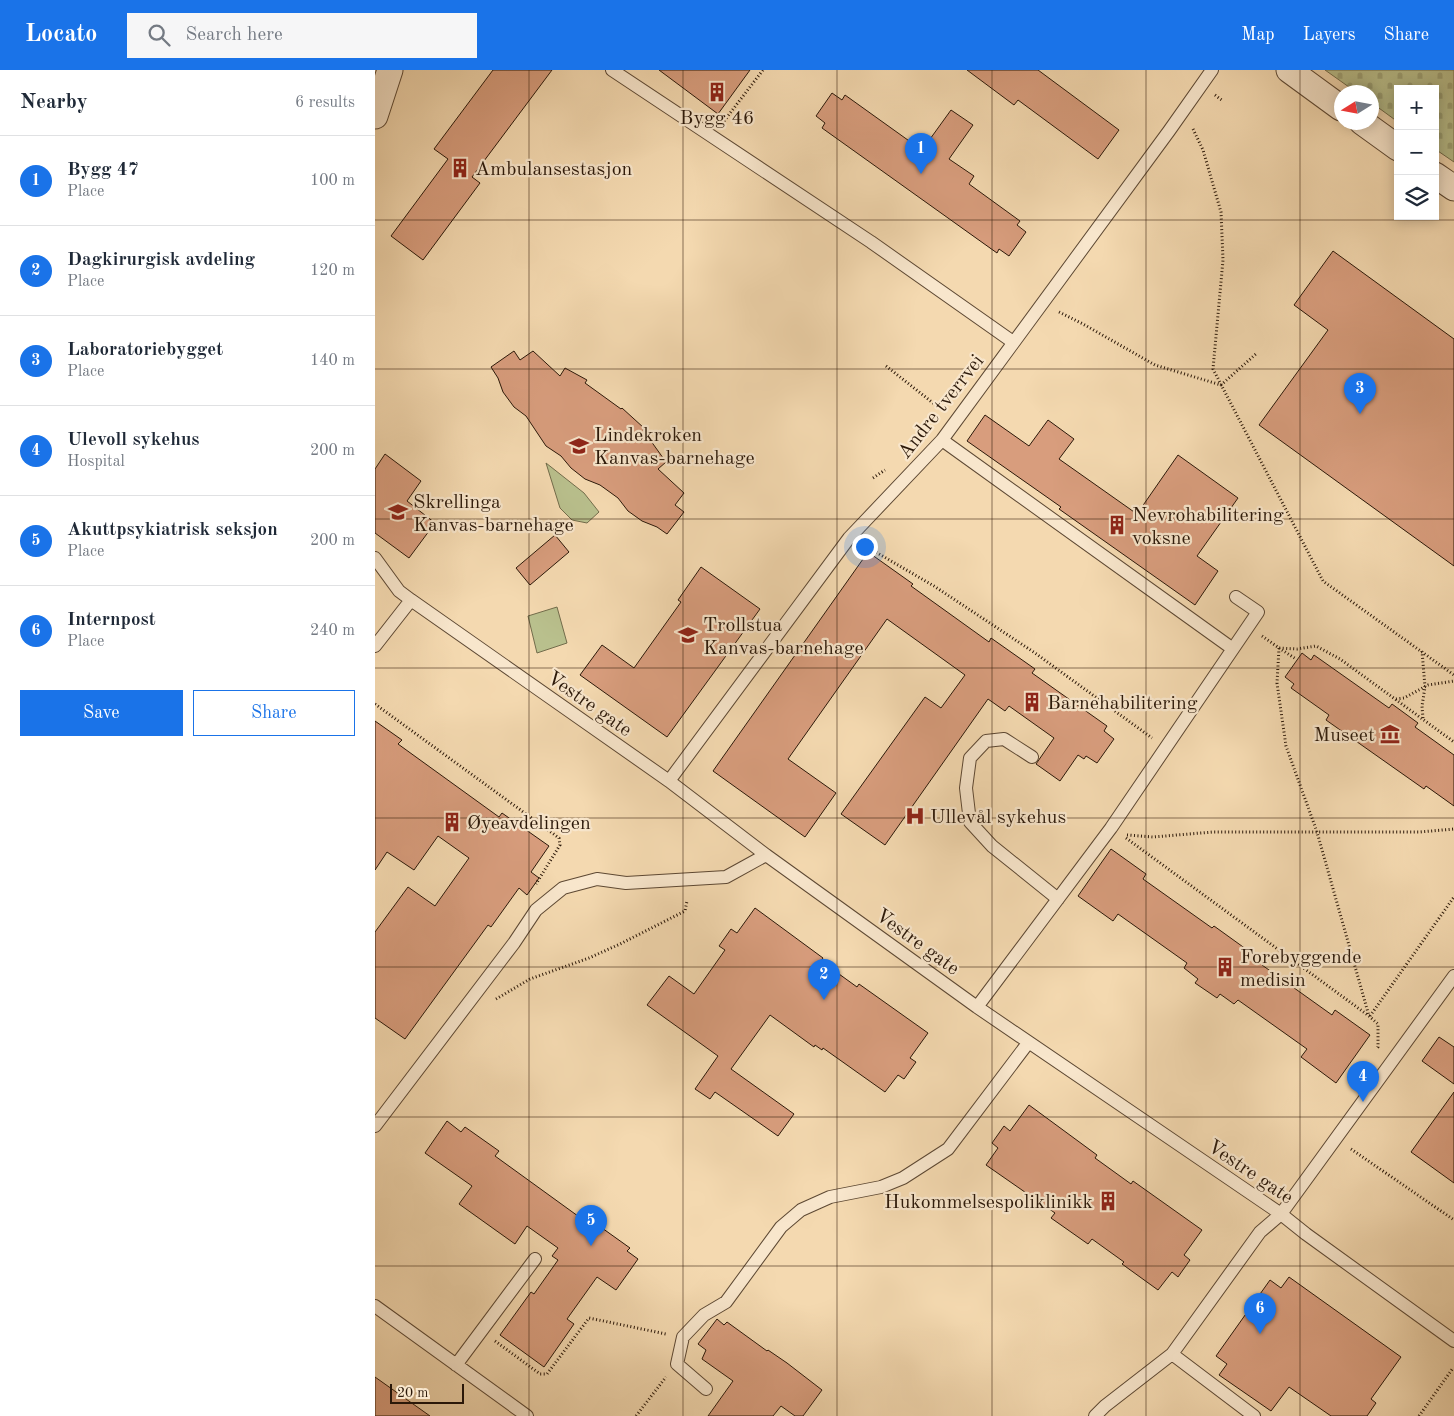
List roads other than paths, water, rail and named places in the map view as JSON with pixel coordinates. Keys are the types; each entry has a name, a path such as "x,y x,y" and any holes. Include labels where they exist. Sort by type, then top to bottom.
{"street":[{"path":"375,116 390,70"},
{"path":"1289,70 1334,103"},
{"path":"1373,130 1394,145"},
{"path":"1439,178 1454,188"}],"lane":[{"path":"612,70 871,242 1013,342"},
{"name":"Andre tverrvei","path":"669,781 849,538 942,440 1212,70"},
{"path":"942,440 1233,649"},
{"name":"Vestre gate","path":"375,558 399,591 411,600 669,781 766,855 977,1007 1281,1214 1454,1341"},
{"path":"977,1007 1111,828 1258,612 1236,597"},
{"path":"375,646 411,600"},
{"path":"1032,757 1005,739 986,741 970,758 966,788 970,822 992,846 1059,899"},
{"path":"375,1126 514,943 536,910 563,888 597,879 626,883 726,877 766,855"},
{"path":"1095,1416 1105,1406 1172,1354 1261,1232 1281,1214 1454,976"},
{"path":"706,1389 677,1364 683,1337 704,1315 726,1302 781,1227 801,1210 830,1197 881,1187 903,1178 948,1149 1028,1043"},
{"path":"456,1365 535,1259"},
{"path":"375,1306 527,1416"},
{"path":"1172,1354 1254,1416"}],"place":[{"name":"Bygg 46","path":"717,92"},
{"name":"Ambulansestasjon","path":"460,168"},
{"name":"Bygg 47","path":"921,174"},
{"name":"Laboratoriebygget","path":"1360,414"},
{"name":"Lindekroken Kanvas-barnehage","path":"579,446"},
{"name":"Skrellinga Kanvas-barnehage","path":"398,512"},
{"name":"Nevrohabilitering voksne","path":"1117,525"},
{"name":"Trollstua Kanvas-barnehage","path":"688,635"},
{"name":"Barnehabilitering","path":"1032,702"},
{"name":"Museet","path":"1390,734"},
{"name":"Ullevål sykehus","path":"915,816"},
{"name":"Øyeavdelingen","path":"452,822"},
{"name":"Forebyggende medisin","path":"1225,967"},
{"name":"Dagkirurgisk avdeling","path":"824,1000"},
{"name":"Ulevoll sykehus","path":"1363,1102"},
{"name":"Hukommelsespoliklinikk","path":"1108,1201"},
{"name":"Akuttpsykiatrisk seksjon","path":"591,1246"},
{"name":"Internpost","path":"1260,1334"}]}
